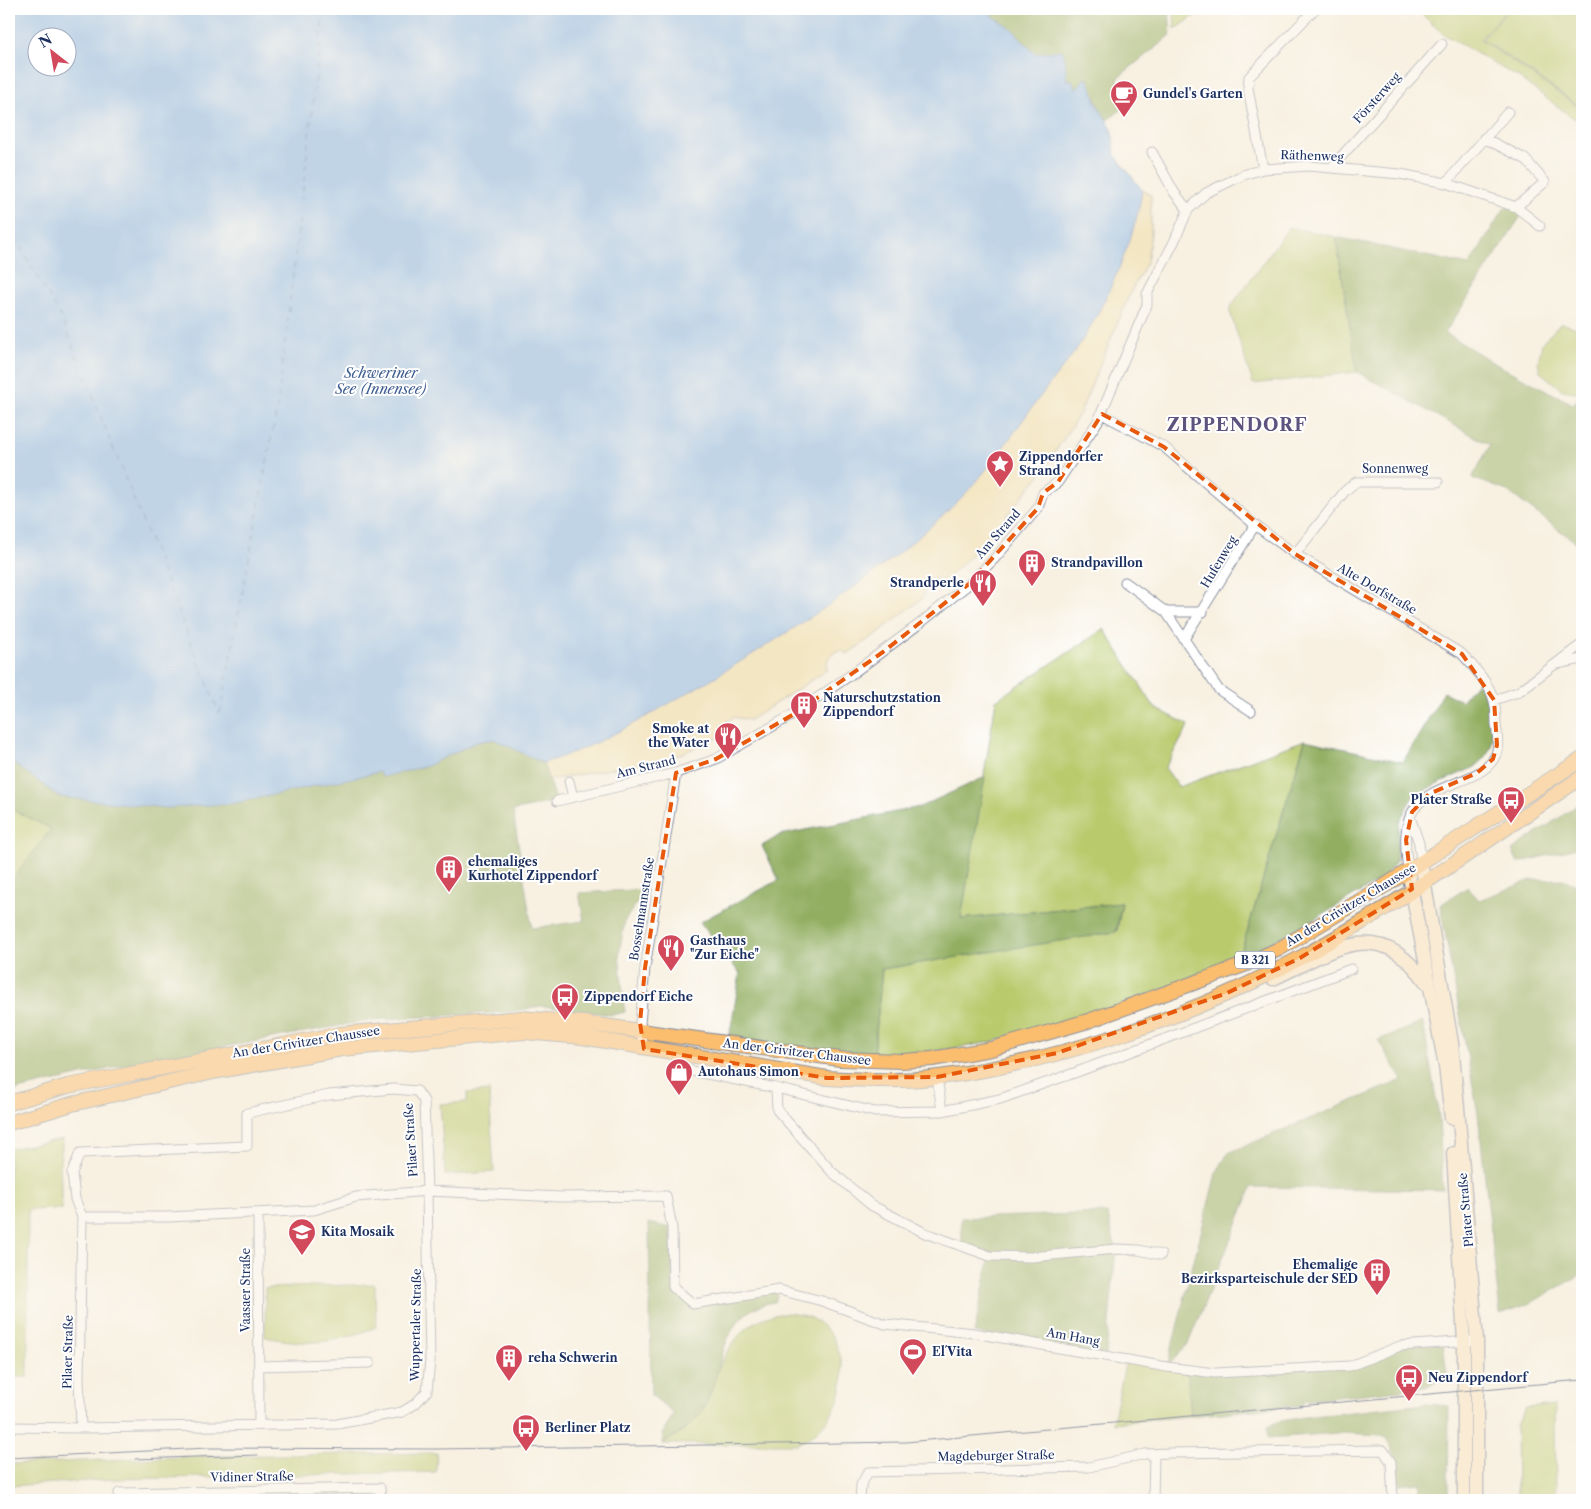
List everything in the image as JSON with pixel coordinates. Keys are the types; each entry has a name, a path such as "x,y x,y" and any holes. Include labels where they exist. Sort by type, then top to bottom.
{"main road":[{"name":"An der Crivitzer Chaussee","path":"9,1103 68,1086 340,1034 376,1029 520,1018 552,1019 806,1055 872,1061 932,1059 991,1049 1088,1021 1244,965 1306,934 1582,759"},
{"name":"An der Crivitzer Chaussee","path":"9,1123 72,1104 213,1072 378,1044 543,1033 582,1037 644,1049 827,1078 884,1080 937,1077 1057,1053 1156,1021 1265,976 1347,930 1582,777"}],"street":[{"path":"1263,169 1248,88 1249,77 1315,9"},
{"name":"Försterweg","path":"1331,168 1442,44"},
{"path":"1446,183 1508,112"},
{"path":"1484,138 1524,159 1545,182 1516,207"},
{"path":"1152,152 1174,192 1188,210"},
{"name":"Räthenweg","path":"1188,210 1206,193 1224,182 1263,169 1286,166 1331,168 1400,174 1446,183 1516,207 1540,226"},
{"name":"Am Strand","path":"557,801 676,773 716,759 794,714 883,652 963,589 996,557 1038,508 1043,493 1058,482 1102,414 1147,304 1147,294 1159,273 1188,210"},
{"name":"Alte Dorfstraße","path":"1102,414 1159,444 1256,525 1295,554 1462,654 1481,676 1494,700 1497,745 1494,759 1477,773 1429,794 1419,802 1410,817 1406,840 1408,871"},
{"name":"Sonnenweg","path":"1295,554 1345,491 1356,482 1438,482"},
{"name":"Hufenweg","path":"1184,639 1203,612 1256,525"},
{"path":"1125,582 1166,612 1219,690 1251,711"},
{"path":"1166,612 1203,612"},
{"path":"1494,700 1518,692 1582,644"},
{"path":"1555,665 1582,659"},
{"name":"Bosselmannstraße","path":"644,1049 641,1032 645,968 676,773"},
{"path":"569,781 573,797"},
{"path":"1410,817 1418,843 1421,862"},
{"name":"Plater Straße","path":"1421,862 1452,1043 1471,1341 1477,1500"},
{"name":"Plater Straße","path":"1408,871 1445,1066 1471,1341 1464,1500"},
{"name":"B 321","path":"1156,1021 1188,1014 1214,1004 1344,946 1356,943 1380,943 1392,950 1414,966 1430,988"},
{"path":"677,1068 776,1088 876,1112 942,1111 1000,1099 1351,969"},
{"path":"937,1077 942,1111"},
{"path":"776,1088 777,1110 831,1171 871,1205 925,1233 990,1256 1031,1257 1116,1249 1139,1250 1161,1255"},
{"name":"Pilaer Straße","path":"81,1428 79,1379 82,1217 75,1199 72,1173 80,1153 247,1146 247,1113 329,1095 393,1089 417,1091 424,1101 427,1191 356,1197 314,1210 82,1217"},
{"name":"Am Hang","path":"427,1191 561,1197 666,1196 672,1228 674,1286 693,1304 779,1290 822,1301 885,1324 974,1333 1167,1367 1216,1373 1350,1366 1400,1346 1471,1341"},
{"name":"Wuppertaler Straße","path":"9,1427 81,1428 337,1424 402,1412 415,1404 427,1391 430,1361 427,1191"},
{"name":"Vaasaer Straße","path":"258,1213 259,1424"},
{"path":"259,1366 370,1364"},
{"name":"Magdeburger Straße","path":"860,1500 860,1485 868,1472 1089,1467 1154,1454 1383,1450 1391,1462 1393,1500"},
{"path":"1153,1500 1154,1454"},
{"name":"Vidiner Straße","path":"119,1500 119,1493 374,1488 380,1488 381,1500"}],"highlighted area":[{"path":"1102,414 1164,447 1295,554 1462,654 1494,700 1497,745 1493,759 1477,773 1429,794 1412,812 1406,840 1412,889 1300,958 1227,993 1057,1053 937,1077 827,1078 644,1049 640,1023 645,968 676,773 716,759 794,714 883,652 969,584 1038,508 1043,493 1058,482"}],"green space":[{"path":"994,9 1169,9 1171,35 1120,76 1118,80 1128,105 1107,120 1086,77 1076,89 1071,79 1067,81 1065,70 1035,54 1012,29 991,15"},
{"path":"1174,9 1204,9 1175,30"},
{"path":"1416,9 1508,9 1480,39 1582,109 1582,120 1573,118 1519,78 1443,34"},
{"path":"1509,9 1582,9 1582,108 1482,39"},
{"path":"1505,207 1514,209 1521,216 1445,333 1496,364 1573,404 1582,394 1582,547 1507,491 1472,478 1490,445 1357,372 1336,237 1469,265"},
{"path":"1289,227 1336,237 1357,372 1253,384 1229,309"},
{"path":"1561,323 1582,330 1582,393 1562,390 1540,372 1538,362 1542,343"},
{"path":"1104,629 1155,708 1189,725 1165,768 1179,787 1305,740 1239,959 1106,1010 1014,1037 921,1053 874,1055 882,969 1117,931 1122,903 961,919 996,700"},
{"path":"1477,682 1491,709 1493,732 1491,747 1485,758 1475,767 1436,784 1412,798 1399,822 1396,861 1383,879 1294,931 1239,959 1305,740 1403,762 1444,692 1461,701"},
{"path":"494,739 543,763 557,801 513,811 532,928 584,921 579,893 647,889 625,920 619,954 625,1012 612,1015 541,1006 510,1012 371,1020 130,1064 9,1092 9,884 51,829 9,808 9,760 60,797 235,803 379,772 382,777 426,766 476,742"},
{"path":"985,777 961,919 1122,903 1116,932 882,969 874,1055 729,1039 740,974 700,922 779,880 762,846 780,835 920,807"},
{"path":"1582,802 1582,852 1577,848 1518,863 1512,850"},
{"path":"9,808 52,829 9,884"},
{"path":"1562,879 1579,886 1582,891 1582,1274 1529,1304 1500,1314 1478,1114 1440,905 1468,887 1479,900 1531,880"},
{"path":"1423,1022 1439,1116 1443,1190 1252,1187 1188,1344 1167,1367 1216,1173 1228,1153 1402,1080 1378,1040"},
{"path":"489,1091 494,1172 445,1175 440,1104 467,1102 467,1093"},
{"path":"63,1139 60,1162 62,1209 28,1210 28,1377 9,1377 9,1149"},
{"path":"1107,1213 1116,1249 1106,1355 974,1333 990,1256 962,1247 961,1218"},
{"path":"649,1223 672,1228 673,1286 693,1304 779,1290 775,1302 756,1307 743,1317 733,1329 703,1410 690,1425 662,1444 663,1433 674,1413 651,1395"},
{"path":"375,1284 376,1327 347,1337 322,1342 296,1342 265,1337 265,1288"},
{"path":"788,1313 808,1317 820,1324 831,1335 838,1349 843,1377 841,1391 830,1417 821,1428 797,1444 662,1444 685,1429 703,1410 721,1364 734,1342 742,1333 762,1319"},
{"path":"1443,1343 1447,1375 1426,1387 1302,1401 1303,1405 1191,1416 1187,1369 1350,1366 1400,1346"},
{"path":"1126,1359 1187,1369 1191,1416 1113,1423"},
{"path":"1427,1404 1449,1406 1448,1500 1420,1500 1420,1482 1399,1484 1396,1458 1391,1446 1383,1435 1340,1433 1268,1438 1268,1427 1276,1422 1304,1417"},
{"path":"1555,1405 1556,1500 1517,1500 1516,1425 1526,1408"},
{"path":"437,1453 436,1472 118,1479 9,1486 9,1464 207,1456"}],"sand":[{"name":"Zippendorfer Strand","path":"1142,190 1151,195 1151,232 1147,262 1131,291 1080,413 1043,471 983,545 943,581 938,578 931,579 923,590 924,597 878,633 847,654 841,650 831,655 827,663 827,670 750,720 733,717 727,721 724,735 671,758 549,780 543,763 602,740 694,689 796,627 894,557 954,505 991,464 1089,330 1109,292 1134,228"}],"water":[{"name":"Schweriner See (Innensee)","path":"9,9 994,9 991,15 1012,29 1035,54 1062,50 1067,81 1071,79 1076,89 1086,77 1093,90 1096,103 1112,129 1115,155 1142,190 1134,228 1109,292 1089,330 1071,357 991,464 954,505 894,557 862,581 796,627 694,689 602,740 543,763 494,739 476,742 426,766 382,777 379,772 235,803 168,808 60,797 9,760"}],"ferry route":[{"path":"220,713 278,403 324,9"},
{"path":"9,228 61,317 219,713"}],"tram line":[{"path":"9,1458 207,1448 437,1449 906,1442 1582,1380"},
{"path":"135,1459 258,1455"}],"place":[{"name":"Gundel's Garten","path":"1124,118"},
{"name":"Zippendorfer Strand","path":"1000,488"},
{"name":"Strandpavillon","path":"1032,587"},
{"name":"Strandperle","path":"983,607"},
{"name":"Naturschutzstation Zippendorf","path":"804,729"},
{"name":"Smoke at the Water","path":"728,760"},
{"name":"Plater Straße","path":"1511,824"},
{"name":"ehemaliges Kurhotel Zippendorf","path":"449,893"},
{"name":"Gasthaus \"Zur Eiche\"","path":"671,972"},
{"name":"Zippendorf Eiche","path":"565,1021"},
{"name":"Autohaus Simon","path":"679,1096"},
{"name":"Kita Mosaik","path":"302,1256"},
{"name":"Ehemalige Bezirksparteischule der SED","path":"1377,1296"},
{"name":"El´Vita","path":"913,1376"},
{"name":"reha Schwerin","path":"509,1382"},
{"name":"Neu Zippendorf","path":"1409,1402"},
{"name":"Berliner Platz","path":"526,1452"}],"district":[{"name":"ZIPPENDORF","path":"1237,425"}]}
